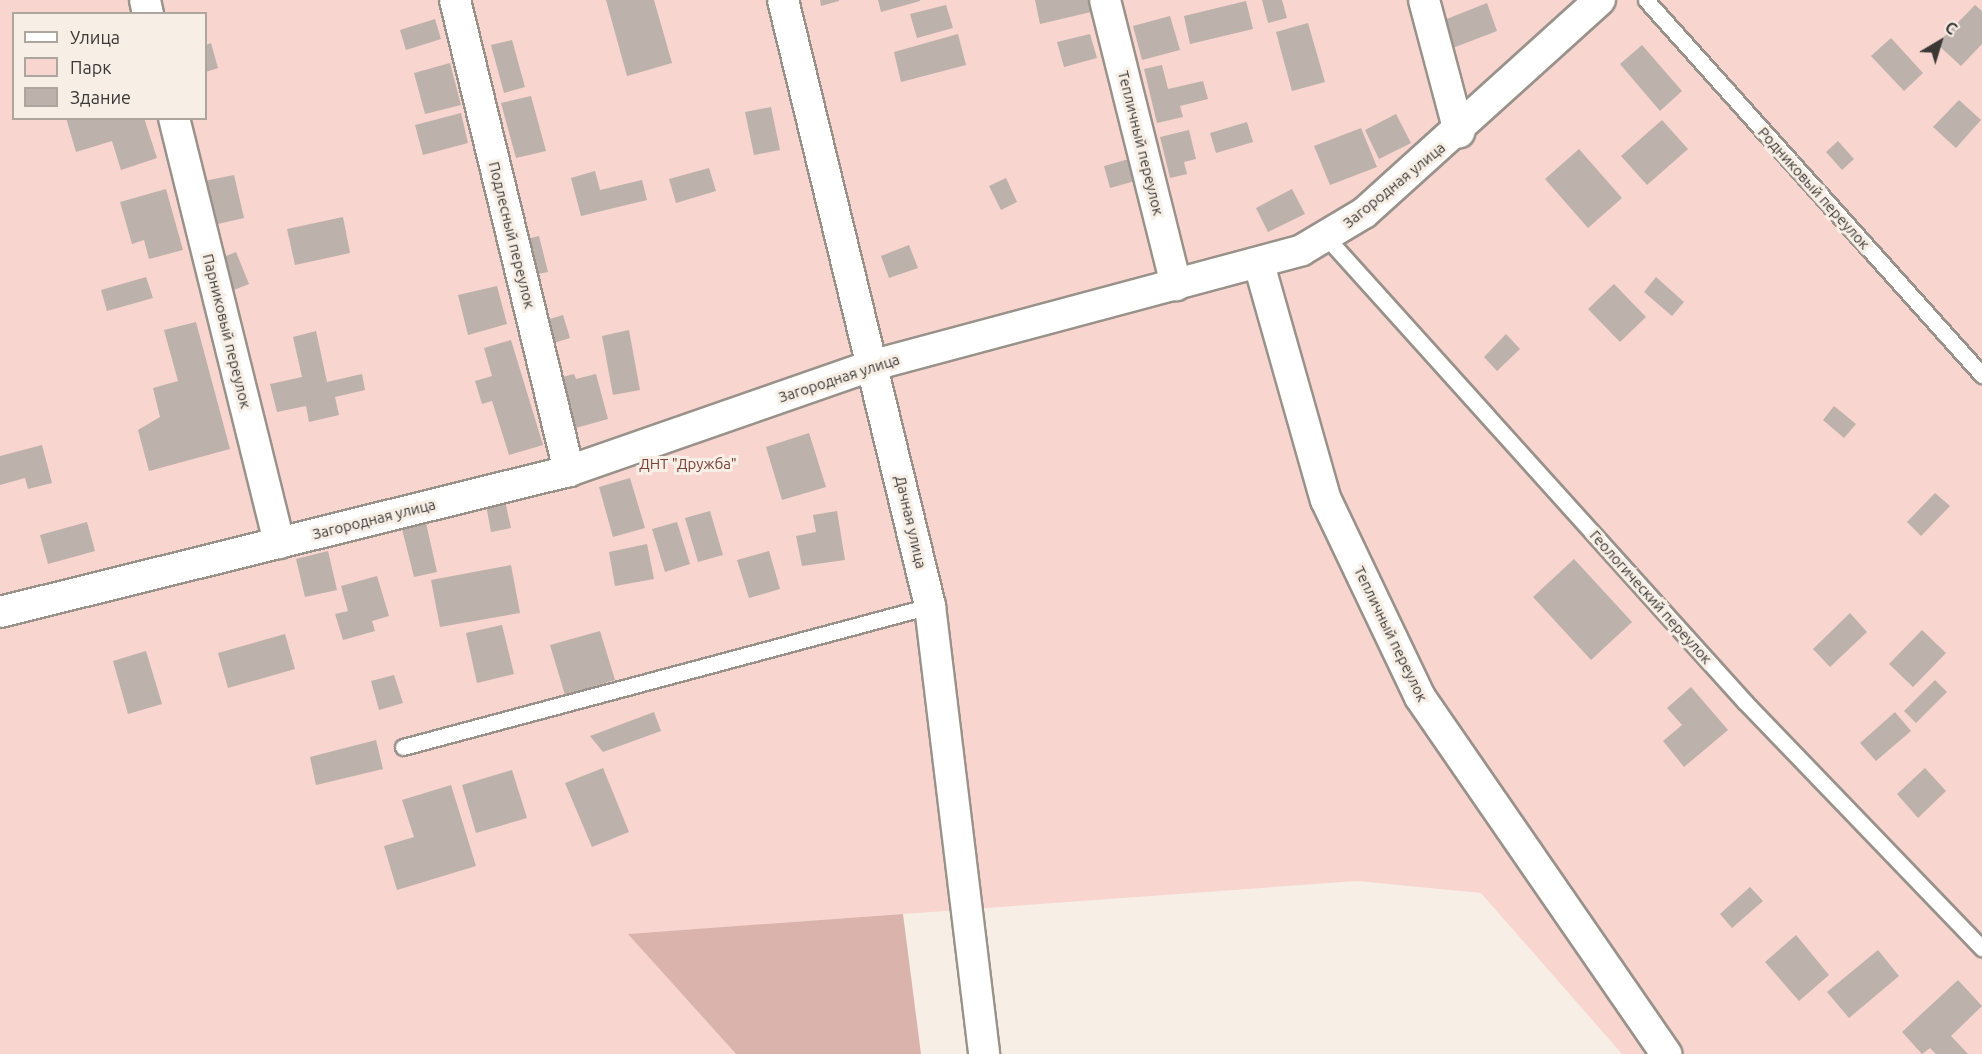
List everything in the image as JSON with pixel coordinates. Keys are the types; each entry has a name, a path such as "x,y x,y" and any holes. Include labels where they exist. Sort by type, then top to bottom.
{"street":[{"name":"Подлесный переулок","path":"455,0 569,471"},
{"name":"Дачная улица","path":"783,0 930,606 984,1054"},
{"name":"Тепличный переулок","path":"1105,0 1176,285"},
{"path":"1424,0 1459,132"},
{"name":"Загородная улица","path":"0,612 569,471 870,366 1259,264 1327,238 1459,132 1600,0"},
{"name":"Парниковый переулок","path":"174,120 279,543"},
{"name":"Тепличный переулок","path":"1259,264 1326,500 1420,697 1666,1054"}],"lane":[{"name":"Родниковый переулок","path":"1646,0 1982,375"},
{"name":"Геологический переулок","path":"1327,238 1745,702 1982,948"},
{"path":"403,747 930,606"}],"green space":[{"name":"ДНТ \"Дружба\"","path":"0,0 1982,0 1982,1054 1622,1054 1481,893 1357,881 629,934 736,1054 0,1054"}],"shaded area":[{"path":"903,914 921,1054 736,1054 628,934"}],"building":[{"path":"606,0 654,0 672,63 627,76"},
{"path":"820,0 839,0 839,1 821,6"},
{"path":"878,0 920,0 920,1 881,12"},
{"path":"1035,0 1088,0 1091,12 1040,24"},
{"path":"1262,0 1282,0 1287,18 1268,23"},
{"path":"1246,1 1253,29 1190,44 1184,16"},
{"path":"1487,3 1497,31 1445,51 1434,24"},
{"path":"946,5 953,28 917,38 910,14"},
{"path":"1975,5 1982,11 1982,44 1961,66 1937,44"},
{"path":"1170,16 1180,50 1142,60 1133,26"},
{"path":"435,19 441,39 406,50 400,30"},
{"path":"1308,23 1325,82 1292,91 1276,32"},
{"path":"958,34 966,65 901,82 894,52"},
{"path":"1090,34 1097,58 1064,67 1057,42"},
{"path":"1891,38 1923,73 1904,91 1871,56"},
{"path":"512,40 525,87 504,93 491,45"},
{"path":"211,43 218,68 207,72 207,45"},
{"path":"1642,45 1682,91 1660,111 1620,64"},
{"path":"450,63 461,105 425,114 414,73"},
{"path":"1162,65 1168,89 1203,81 1208,99 1180,106 1183,117 1157,123 1144,69"},
{"path":"531,96 546,151 516,158 501,103"},
{"path":"1959,100 1981,120 1956,148 1933,127"},
{"path":"771,107 780,150 754,155 745,112"},
{"path":"461,113 468,143 423,155 415,125"},
{"path":"1396,114 1411,143 1379,159 1365,130"},
{"path":"67,120 145,120 157,158 121,170 112,141 76,152"},
{"path":"1662,120 1688,149 1647,185 1621,156"},
{"path":"1247,122 1253,142 1216,153 1210,133"},
{"path":"1361,128 1377,167 1330,185 1314,146"},
{"path":"1189,130 1196,159 1184,162 1187,174 1170,178 1160,137"},
{"path":"1838,141 1854,159 1842,170 1826,152"},
{"path":"1579,149 1622,198 1588,228 1545,179"},
{"path":"1129,159 1135,181 1110,188 1104,166"},
{"path":"709,168 716,191 676,203 669,179"},
{"path":"595,171 600,190 642,180 647,200 581,216 571,178"},
{"path":"234,175 244,218 209,226 199,182"},
{"path":"1006,178 1017,202 1001,210 989,186"},
{"path":"166,189 183,250 149,259 144,240 132,244 120,202"},
{"path":"1292,189 1305,214 1268,232 1256,208"},
{"path":"343,217 350,253 295,265 287,229"},
{"path":"539,236 548,272 528,276 519,241"},
{"path":"909,245 918,268 889,278 881,256"},
{"path":"236,252 249,284 229,292 216,260"},
{"path":"146,277 153,298 107,311 101,290"},
{"path":"1656,277 1684,302 1672,316 1644,292"},
{"path":"1614,284 1646,317 1620,342 1588,309"},
{"path":"497,286 507,324 468,335 458,295"},
{"path":"563,315 570,338 547,345 540,322"},
{"path":"196,322 230,449 149,471 138,430 160,417 153,388 178,381 164,330"},
{"path":"629,330 640,390 613,395 602,336"},
{"path":"316,331 327,382 362,374 365,390 335,397 339,415 309,422 306,406 277,412 270,384 302,377 293,337"},
{"path":"1506,334 1520,349 1497,371 1484,357"},
{"path":"511,340 543,445 509,455 492,401 482,404 475,381 492,376 484,348"},
{"path":"574,374 576,379 596,374 608,419 565,431 551,380"},
{"path":"1834,406 1856,424 1844,438 1823,420"},
{"path":"809,433 826,487 782,500 766,447"},
{"path":"42,445 52,483 28,489 25,478 0,485 0,456"},
{"path":"630,478 645,528 613,537 599,487"},
{"path":"1935,493 1950,506 1921,536 1907,522"},
{"path":"505,501 511,528 491,532 486,505"},
{"path":"710,511 723,555 698,562 685,518"},
{"path":"837,511 845,560 802,566 796,536 816,532 813,515"},
{"path":"87,522 95,551 48,564 40,535"},
{"path":"677,522 690,564 665,572 652,529"},
{"path":"426,523 437,572 414,577 402,529"},
{"path":"647,544 654,579 615,586 609,552"},
{"path":"328,551 337,590 305,597 296,559"},
{"path":"769,551 780,589 749,598 737,560"},
{"path":"1574,559 1632,622 1591,660 1533,597"},
{"path":"511,565 520,613 440,627 431,580"},
{"path":"377,576 389,616 372,621 375,631 343,640 335,614 348,611 341,586"},
{"path":"1850,613 1867,632 1830,667 1813,649"},
{"path":"502,625 514,674 477,683 466,633"},
{"path":"1922,630 1946,653 1913,687 1889,664"},
{"path":"600,631 615,680 565,695 550,645"},
{"path":"285,634 295,669 228,688 218,653"},
{"path":"146,651 162,704 128,714 113,661"},
{"path":"394,675 403,703 379,710 371,681"},
{"path":"1935,680 1947,692 1916,723 1904,711"},
{"path":"1691,687 1728,730 1684,767 1663,741 1682,725 1667,708"},
{"path":"654,712 661,731 603,752 590,736"},
{"path":"1895,712 1911,731 1876,761 1860,743"},
{"path":"376,740 383,769 316,785 310,757"},
{"path":"603,768 629,832 592,847 565,783"},
{"path":"1925,768 1946,791 1918,818 1897,794"},
{"path":"512,770 527,818 476,833 462,785"},
{"path":"451,785 476,866 397,890 384,846 414,837 402,800"},
{"path":"1750,887 1763,901 1732,928 1720,914"},
{"path":"1796,935 1829,975 1799,1001 1765,962"},
{"path":"1878,950 1899,976 1849,1018 1827,992"},
{"path":"1958,980 1982,1006 1951,1036 1968,1054 1936,1054 1930,1048 1922,1054 1902,1032"}]}
